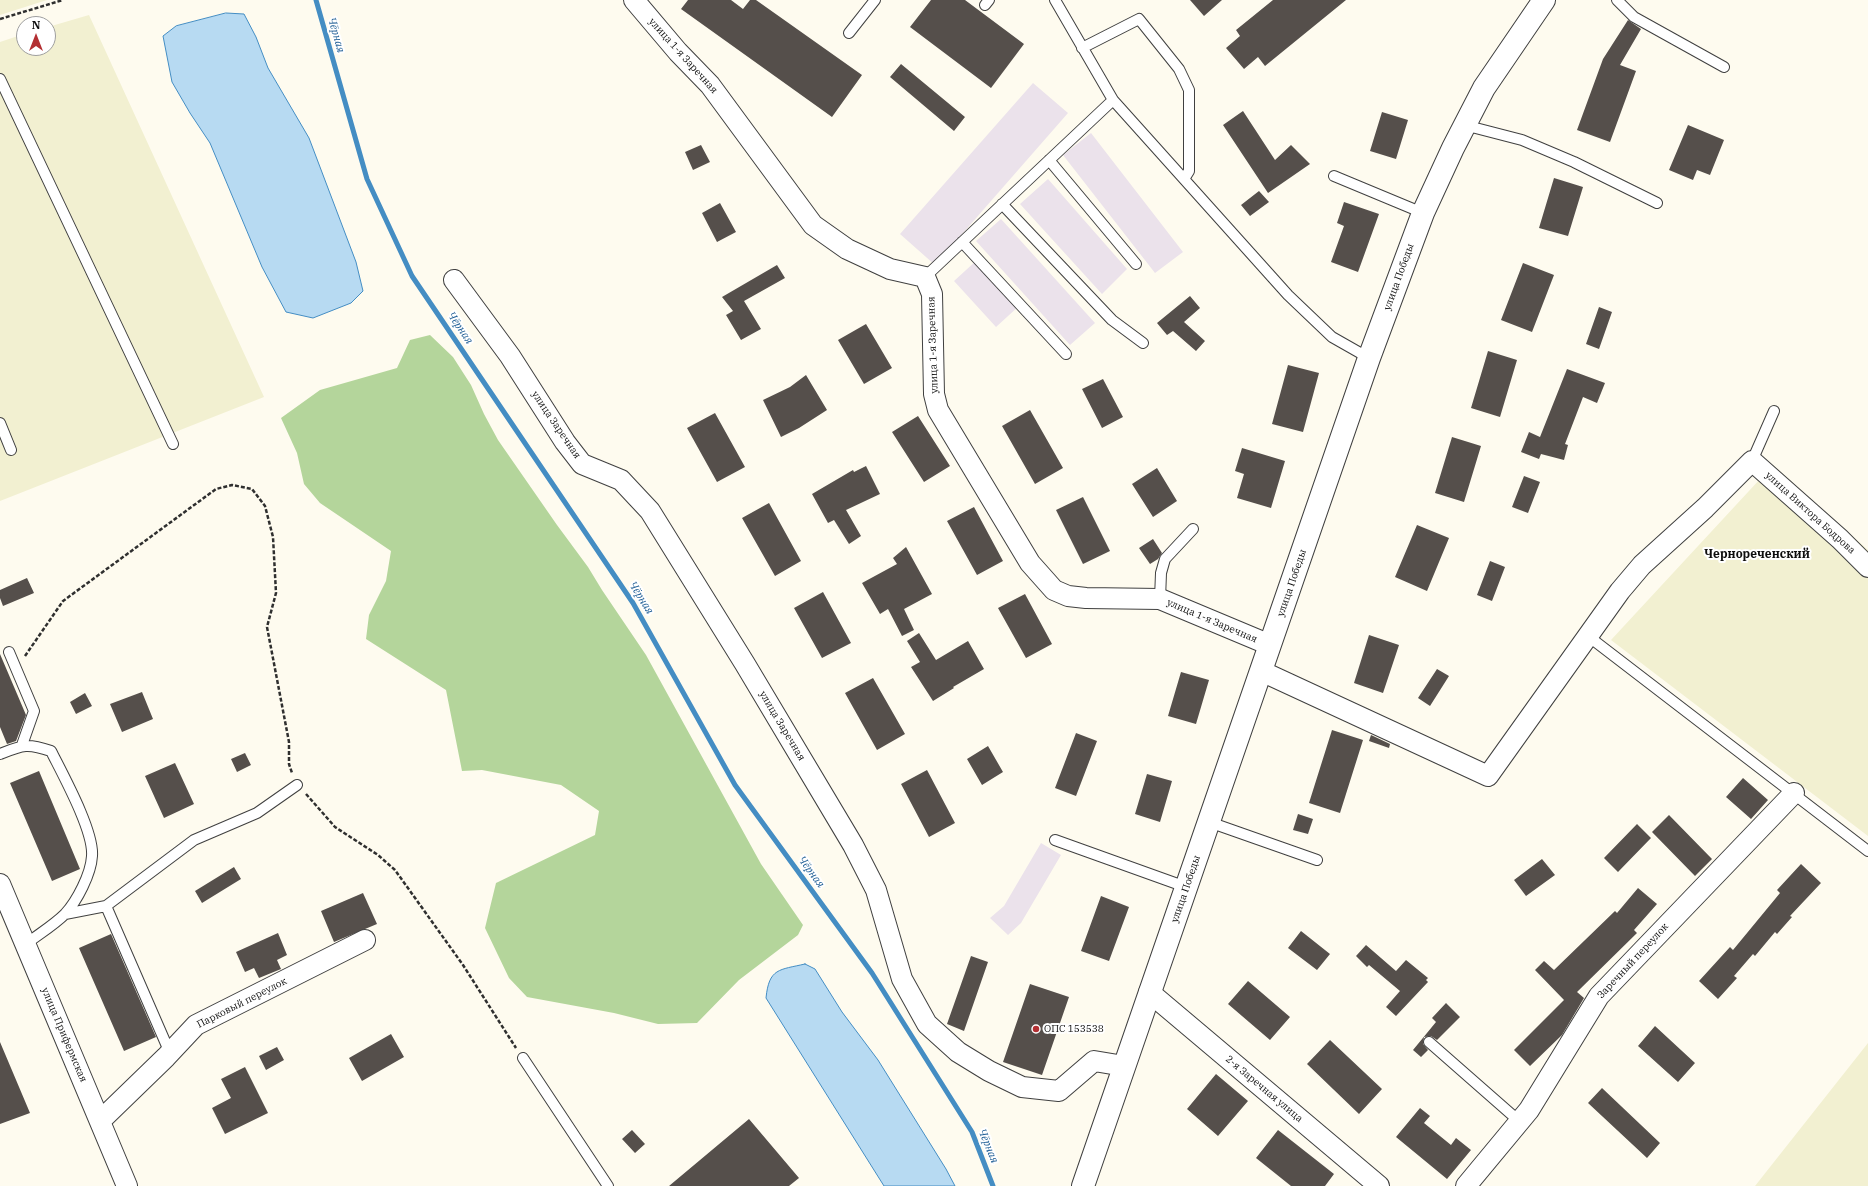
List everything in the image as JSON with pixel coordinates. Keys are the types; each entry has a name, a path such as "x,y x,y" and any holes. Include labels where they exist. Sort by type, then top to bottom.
{"street":[{"name":"улица 1-я Заречная","path":"634,0 678,52 710,84 813,225 847,249 890,268 925,277 932,294 934,394 938,410 1030,563 1054,590 1068,596 1086,598 1160,599 1270,645"},
{"name":"улица Победы","path":"1083,1186 1370,358 1423,214 1464,126 1484,88 1544,0"},
{"name":"улица Заречная","path":"454,280 510,356 565,442 582,464 622,480 654,518 745,664 853,845 876,890 902,979 926,1024 958,1052 989,1071 1022,1087 1059,1090 1094,1061 1124,1066"},
{"name":"улица Виктора Бодрова","path":"1752,460 1840,539 1868,567"},
{"path":"1261,671 1488,776 1620,591 1642,565 1705,508 1752,460"},
{"name":"Заречный переулок","path":"1466,1186 1529,1110 1599,996 1794,793"},
{"name":"улица Прифермская","path":"0,884 127,1186"},
{"name":"Парковый переулок","path":"100,1121 170,1053 196,1025 365,940"},
{"name":"2-я Заречная улица","path":"1149,992 1380,1186"}],"lane":[{"path":"849,33 875,0"},
{"path":"1055,0 1113,100 1288,295 1332,337 1370,358"},
{"path":"1617,0 1634,17 1724,67"},
{"path":"1082,48 1139,19 1179,69 1189,90 1189,171 1184,179"},
{"path":"0,79 173,444"},
{"path":"925,277 1113,100"},
{"path":"1464,126 1522,140 1574,162 1657,203"},
{"path":"1049,160 1136,264"},
{"path":"1334,176 1423,214"},
{"path":"1002,204 1112,320 1143,343"},
{"path":"962,242 1066,354"},
{"path":"1752,460 1774,411"},
{"path":"0,423 11,450"},
{"path":"1160,599 1161,574 1165,559 1193,529"},
{"path":"1588,636 1868,851"},
{"path":"9,652 34,711 22,745"},
{"path":"0,754 22,745 39,747 50,751 71,792 88,832 92,856 80,894 65,914 26,944"},
{"path":"65,914 106,906 194,840 257,813 297,785"},
{"path":"1209,822 1317,860"},
{"path":"1055,840 1186,887"},
{"path":"106,906 170,1053"},
{"path":"1429,1042 1519,1121"},
{"path":"523,1058 608,1186"}],"path":[{"path":"0,19 63,0"},
{"path":"17,668 63,601 216,490 232,485 252,490 265,506 273,537 276,593 267,627 289,742 289,764 297,785 335,827 378,855 395,870 463,965 523,1058"}],"shaded area":[{"path":"0,0 47,0 0,15"},
{"path":"89,15 264,397 0,501 0,42 16,37 16,56 56,56 56,25"},
{"path":"1033,83 1068,113 935,265 900,234"},
{"path":"1091,133 1183,252 1155,273 1063,155"},
{"path":"1048,179 1127,269 1102,294 1020,204"},
{"path":"1001,219 1095,323 1070,345 976,241"},
{"path":"977,260 1019,306 996,327 954,281"},
{"path":"1773,465 1868,550 1868,836 1611,640"},
{"path":"1041,843 1061,855 1021,923 1008,935 990,918 1004,906"},
{"path":"1868,1043 1868,1186 1755,1186"}],"green space":[{"path":"430,335 453,357 471,385 498,440 588,567 646,655 761,864 803,925 798,935 739,980 697,1023 658,1024 614,1013 527,997 509,978 485,928 496,883 595,835 599,811 561,785 482,770 462,771 446,690 366,639 369,615 386,581 391,551 320,503 304,484 297,453 281,418 320,390 397,368 410,340"}],"water":[{"path":"226,13 244,14 256,37 268,68 309,138 356,262 363,291 351,303 313,318 286,312 262,267 210,143 172,82 163,36 176,26"},
{"path":"805,964 815,969 842,1012 878,1060 955,1186 884,1186 766,998 767,988 773,976 777,972 782,969"}],"building":[{"path":"688,0 731,0 743,9 750,0 756,0 862,75 832,117 681,9"},
{"path":"931,0 965,0 1024,44 991,88 910,27"},
{"path":"1190,0 1222,0 1204,16"},
{"path":"1273,0 1346,0 1265,66 1258,57 1244,69 1226,48 1240,36 1236,30"},
{"path":"1628,20 1641,29 1620,65 1636,71 1610,142 1577,130 1603,59"},
{"path":"901,64 965,117 954,131 890,77"},
{"path":"1243,111 1275,160 1291,145 1310,164 1268,193 1223,125"},
{"path":"1382,112 1408,120 1396,159 1370,151"},
{"path":"1688,125 1724,140 1710,175 1697,170 1693,180 1669,170"},
{"path":"701,145 710,162 693,170 685,152"},
{"path":"1554,178 1583,187 1568,236 1539,228"},
{"path":"1259,191 1269,202 1250,216 1241,205"},
{"path":"1344,202 1379,214 1358,272 1331,262 1344,226 1337,223"},
{"path":"720,203 736,232 717,242 702,213"},
{"path":"1523,263 1554,275 1532,332 1501,320"},
{"path":"777,265 785,278 744,301 761,329 741,340 726,315 733,311 722,297"},
{"path":"1190,296 1200,308 1184,322 1205,341 1196,351 1173,331 1167,335 1157,323"},
{"path":"1599,307 1612,312 1599,349 1586,344"},
{"path":"866,324 892,368 864,384 838,340"},
{"path":"1488,351 1517,360 1500,417 1471,408"},
{"path":"1288,365 1319,373 1303,432 1272,424"},
{"path":"1567,369 1605,383 1597,403 1583,397 1565,444 1568,445 1564,460 1541,454 1539,459 1521,452 1529,432 1540,437"},
{"path":"806,375 827,410 799,428 781,437 763,400 790,387"},
{"path":"1103,379 1123,417 1102,428 1082,389"},
{"path":"1030,410 1063,468 1035,484 1002,426"},
{"path":"715,413 745,467 717,482 687,428"},
{"path":"918,416 950,466 924,482 892,432"},
{"path":"1452,437 1481,446 1464,502 1435,493"},
{"path":"1242,448 1285,461 1271,508 1237,498 1244,474 1235,471"},
{"path":"866,466 880,494 846,510 861,536 849,544 834,520 828,523 812,494 853,470 854,472"},
{"path":"1157,468 1177,501 1153,517 1132,484"},
{"path":"1524,476 1540,482 1528,513 1512,507"},
{"path":"1083,497 1110,551 1083,564 1056,510"},
{"path":"769,503 801,561 775,576 742,518"},
{"path":"974,507 1003,561 977,575 947,521"},
{"path":"1417,525 1449,538 1427,591 1395,577"},
{"path":"1153,539 1162,553 1158,559 1150,564 1139,548"},
{"path":"906,547 932,594 904,609 914,630 902,636 888,609 880,614 862,583 897,564 893,558"},
{"path":"1490,561 1505,567 1492,601 1477,595"},
{"path":"27,578 34,593 3,606 0,598 0,590"},
{"path":"823,592 851,643 822,658 794,608"},
{"path":"1025,594 1052,644 1026,658 998,608"},
{"path":"919,633 936,660 968,641 984,669 953,687 954,688 933,701 911,667 920,662 907,641"},
{"path":"1369,635 1399,645 1383,693 1354,683"},
{"path":"0,654 26,715 16,741 7,744 0,727"},
{"path":"1437,669 1449,676 1430,706 1418,698"},
{"path":"1181,672 1209,680 1196,724 1168,716"},
{"path":"873,678 905,734 877,750 845,693"},
{"path":"142,692 153,719 122,732 110,704"},
{"path":"85,693 92,706 76,714 70,702"},
{"path":"1332,730 1363,740 1340,813 1309,803"},
{"path":"1076,733 1097,741 1076,796 1055,788"},
{"path":"1371,735 1390,744 1389,748 1369,741"},
{"path":"988,746 1003,772 982,785 967,759"},
{"path":"245,753 251,765 237,772 231,759"},
{"path":"175,763 194,804 164,818 145,776"},
{"path":"927,770 955,823 929,837 901,784"},
{"path":"39,771 80,869 52,881 10,783"},
{"path":"1147,774 1172,781 1160,822 1135,814"},
{"path":"1743,778 1768,800 1751,819 1726,797"},
{"path":"1298,814 1313,819 1308,834 1293,830"},
{"path":"1669,815 1712,859 1695,876 1652,832"},
{"path":"1637,824 1651,838 1618,872 1604,858"},
{"path":"1542,859 1555,875 1526,896 1514,880"},
{"path":"1801,864 1821,883 1790,916 1792,917 1777,934 1775,932 1755,956 1753,954 1734,976 1737,978 1718,999 1699,981 1730,947 1733,950 1780,893 1777,890"},
{"path":"234,867 241,879 202,903 195,891"},
{"path":"1638,888 1657,904 1634,930 1637,933 1577,992 1584,998 1562,1035 1530,1066 1514,1050 1564,1000 1535,970 1544,961 1554,970 1615,911 1617,913"},
{"path":"363,893 377,924 334,942 321,911"},
{"path":"1101,896 1129,907 1109,961 1081,951"},
{"path":"1301,931 1330,954 1317,970 1288,948"},
{"path":"278,933 287,955 277,960 281,969 259,978 254,968 245,972 236,952"},
{"path":"111,934 156,1037 124,1051 79,948"},
{"path":"1366,945 1396,971 1406,960 1428,978 1426,980 1428,982 1396,1016 1386,1007 1400,991 1369,965 1367,967 1356,956"},
{"path":"971,956 988,962 964,1031 947,1024"},
{"path":"1248,981 1290,1017 1270,1040 1228,1004"},
{"name":"ОПС 153538","path":"1030,984 1069,997 1042,1075 1003,1062"},
{"path":"1446,1003 1460,1017 1437,1040 1431,1036 1424,1037 1423,1044 1428,1050 1421,1057 1413,1050 1436,1022 1432,1018"},
{"path":"1655,1026 1695,1063 1678,1082 1638,1046"},
{"path":"391,1034 404,1057 362,1081 349,1058"},
{"path":"1330,1040 1382,1089 1359,1114 1307,1064"},
{"path":"0,1042 30,1113 0,1124"},
{"path":"277,1047 284,1060 266,1070 259,1056"},
{"path":"245,1067 268,1113 225,1134 212,1108 231,1098 221,1079"},
{"path":"1216,1074 1248,1101 1218,1136 1187,1109"},
{"path":"1602,1088 1660,1143 1647,1158 1588,1103"},
{"path":"1420,1108 1430,1116 1424,1123 1451,1145 1456,1138 1471,1150 1447,1179 1396,1137"},
{"path":"749,1119 799,1178 789,1186 669,1186"},
{"path":"632,1130 645,1144 635,1153 622,1139"},
{"path":"1278,1130 1334,1174 1325,1186 1291,1186 1256,1158"}],"waterway":[{"name":"Чёрная","path":"316,0 367,179 412,276 633,603 735,785 872,973 972,1132 993,1186"}],"place":[{"name":"ОПС 153538","path":"1036,1029"}],"district":[{"name":"Чернореченский","path":"1757,555"}]}
